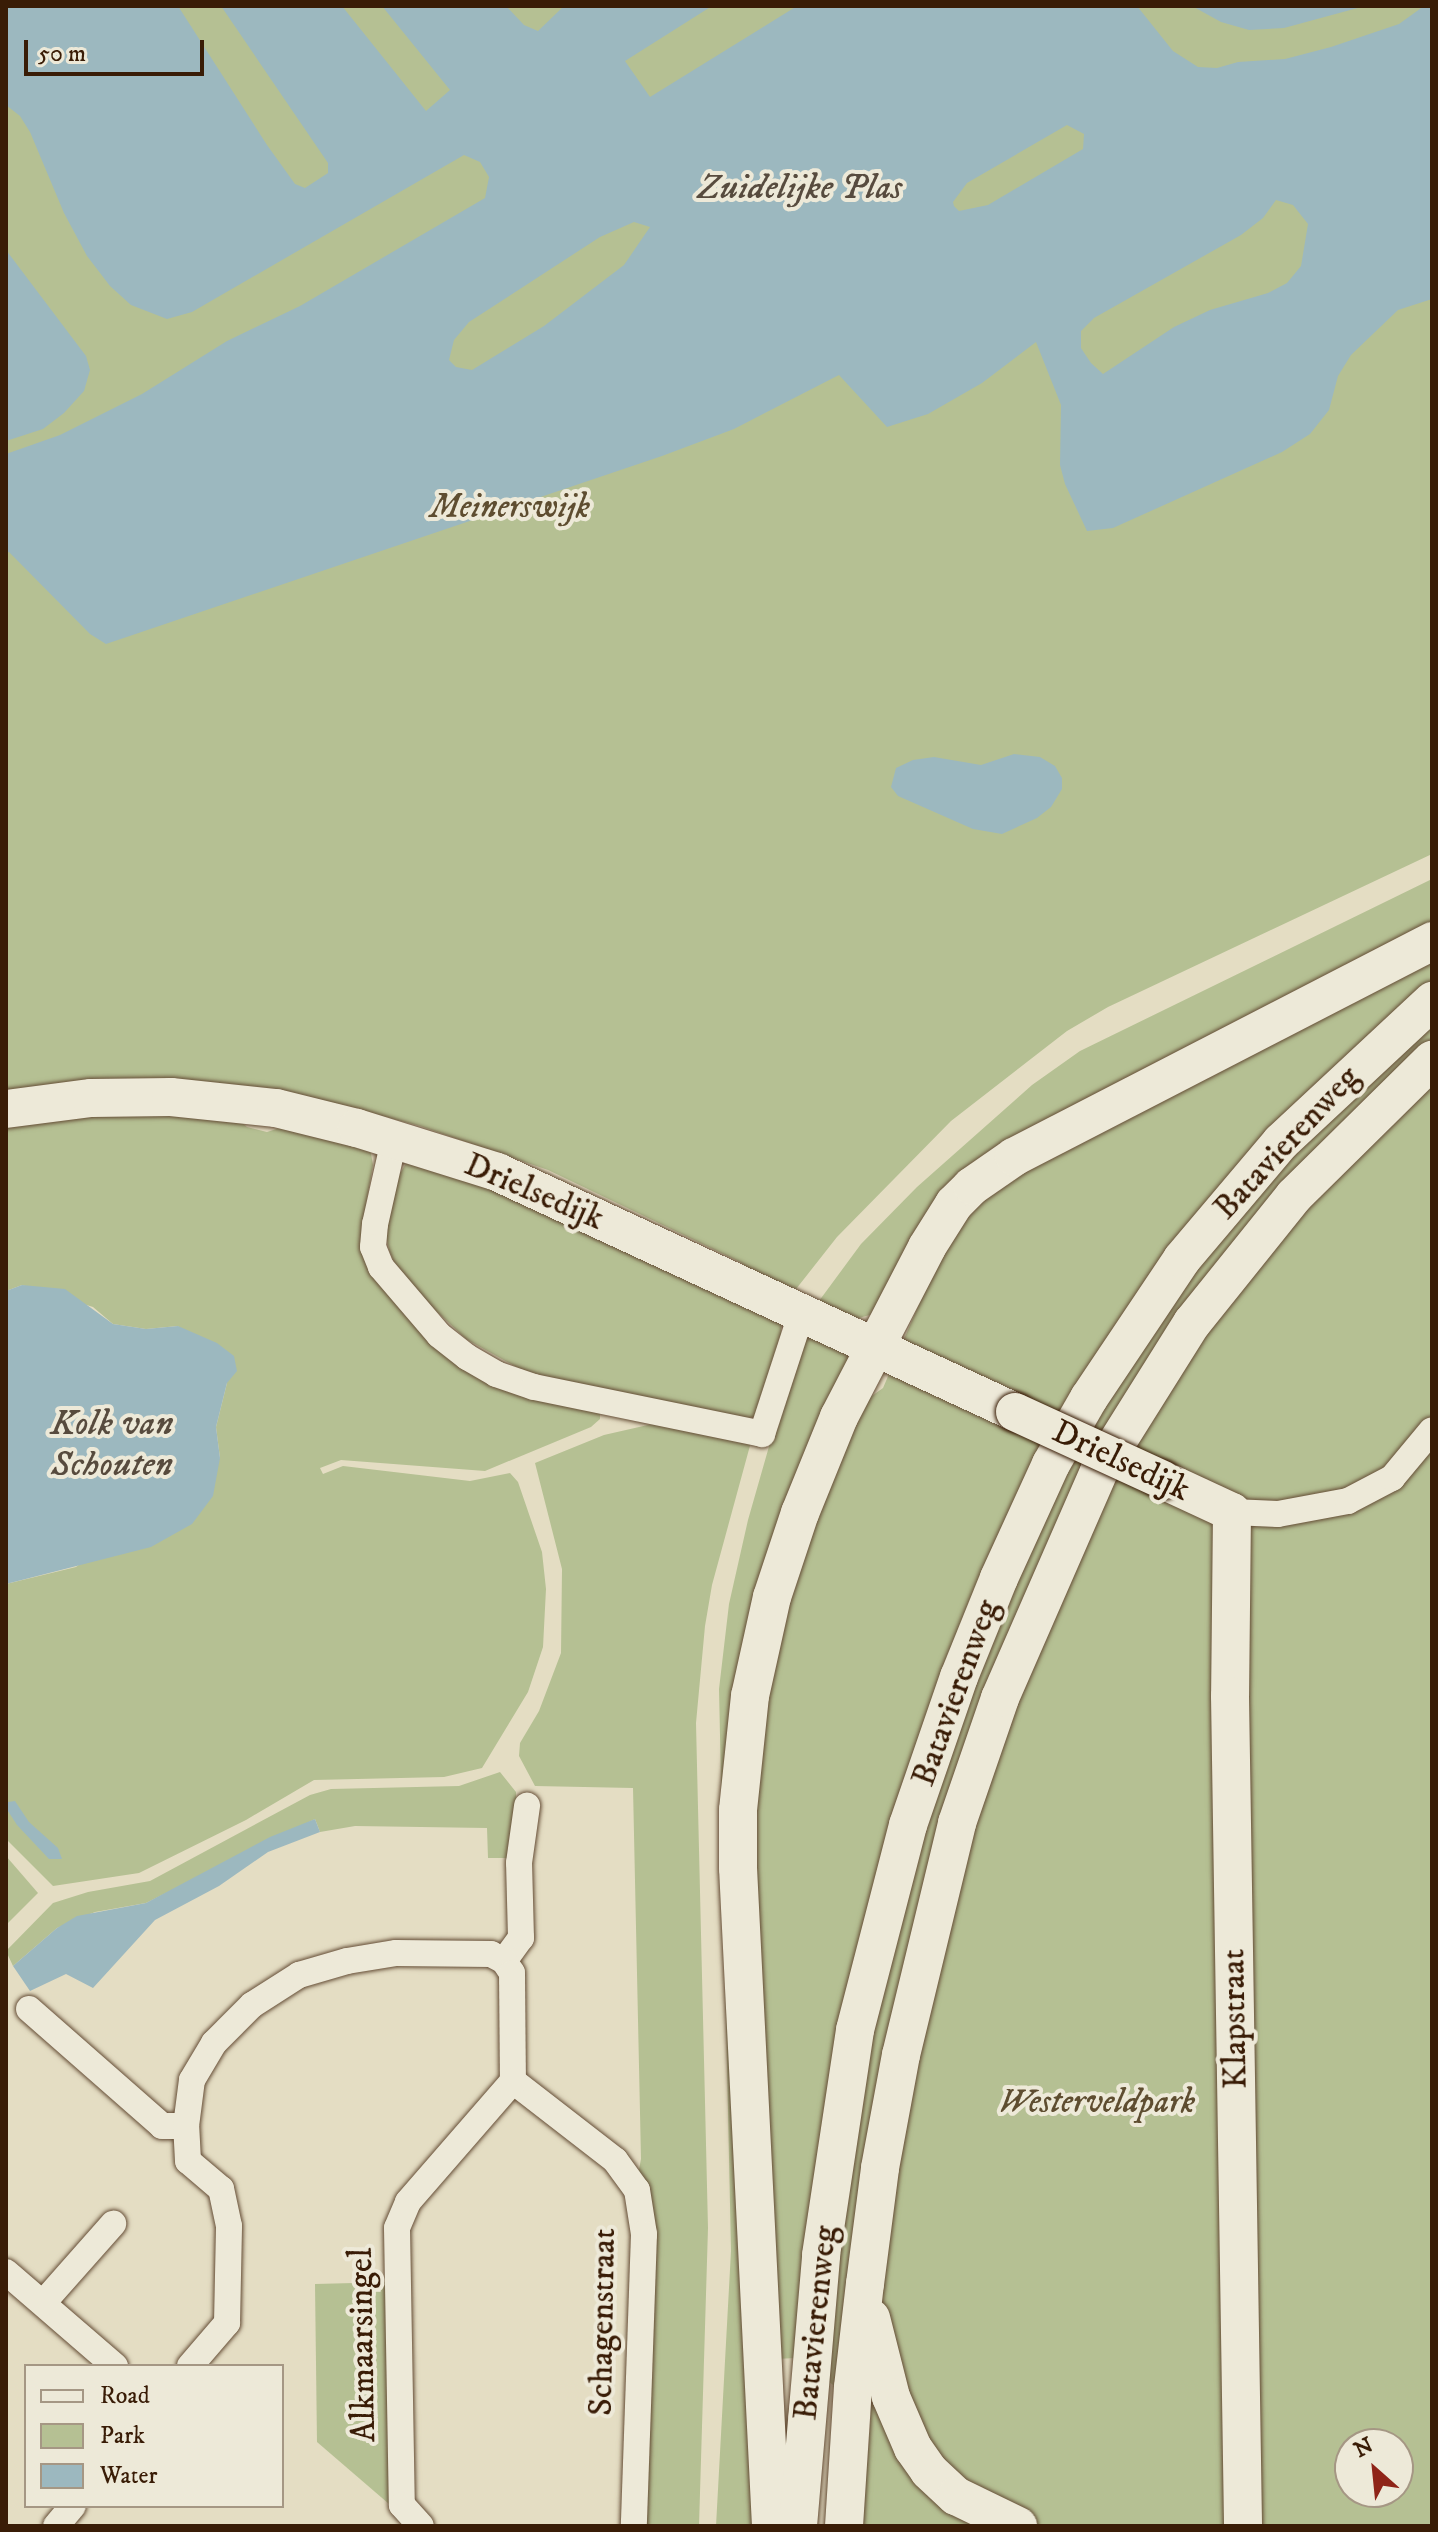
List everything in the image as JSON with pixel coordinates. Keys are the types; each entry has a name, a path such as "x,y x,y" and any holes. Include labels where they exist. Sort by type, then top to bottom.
{"main road":[{"path":"771,2526 738,1868 742,1753 756,1667 772,1597 828,1444 941,1223 954,1204 991,1171 1208,1054 1432,941"},
{"name":"Batavierenweg","path":"798,2526 821,2255 855,2030 879,1925 908,1825 959,1677 999,1578 1051,1464 1089,1398 1182,1259 1281,1142 1432,1001"},
{"name":"Batavierenweg","path":"844,2526 853,2387 865,2284 880,2168 901,2055 957,1823 1000,1698 1065,1543 1121,1431 1192,1323 1244,1254 1356,1131 1432,1060"},
{"name":"Drielsedijk","path":"6,1109 91,1098 171,1097 276,1108 497,1172 1232,1512"},
{"name":"Klapstraat","path":"1232,1512 1230,1696 1243,2526"},
{"path":"865,2284 891,2397 913,2448 929,2471 956,2496 1018,2526"},
{"path":"1215,2526 1243,2526"}],"street":[{"path":"394,1140 375,1224 373,1247 381,1267 439,1335 496,1374 534,1387 762,1434 801,1315"},
{"name":"Drielsedijk","path":"1232,1512 1278,1514 1348,1501 1392,1478 1432,1430"},
{"path":"504,1961 521,1938 519,1863 527,1806"},
{"path":"192,2364 227,2323 229,2226 221,2189 188,2161 186,2126 192,2080 214,2043 252,2005 299,1975 347,1961 396,1953 491,1954 504,1961 512,1973 513,2081"},
{"path":"29,2009 162,2126 186,2126"},
{"name":"Alkmaarsingel","path":"421,2526 402,2505 397,2228 408,2202 513,2081"},
{"name":"Schagenstraat","path":"513,2081 615,2160 637,2190 644,2234 634,2526"},
{"path":"43,2303 113,2224"},
{"path":"6,2272 113,2364"},
{"path":"56,2526 71,2508"}],"green space":[{"name":"Meinerswijk","path":"6,6 1432,6 1432,854 1108,1007 1067,1031 951,1121 837,1237 789,1298 740,1262 548,1170 420,1126 367,1112 6,1095"},
{"path":"1432,879 1432,934 991,1160 880,1312 852,1320 819,1301 861,1244 917,1187 1032,1085 1080,1051"},
{"name":"Westerveldpark","path":"1432,954 1432,2526 862,2526 871,2414 798,2358 774,2359 753,1826 767,1691 813,1510 869,1398 883,1388 935,1267 981,1194"},
{"path":"126,1105 238,1119 247,1127 267,1132 295,1123 370,1148 373,1165 363,1221 410,1317 600,1413 600,1419 591,1427 485,1471 341,1460 320,1468 323,1474 343,1466 470,1481 510,1473 518,1482 542,1552 546,1589 543,1647 528,1692 482,1768 444,1777 314,1780 246,1820 139,1873 53,1886 6,1839 6,1584 76,1567 220,1458 216,1427 227,1383 178,1326 146,1329 113,1324 93,1307 22,1285 6,1291 6,1119"},
{"path":"418,1157 781,1318 781,1334 758,1415 743,1420 561,1381 520,1369 466,1339 432,1307 394,1262 389,1250 385,1229 394,1183 407,1162"},
{"path":"808,1334 847,1349 853,1365 746,1676 768,2526 716,2526 731,2251 719,1689 729,1604 748,1520 798,1345"},
{"path":"661,1422 751,1442 712,1585 696,1723 708,2228 699,2526 646,2526 655,2270 637,2180 641,2159 633,1788 535,1786 519,1756 520,1743 539,1711 561,1653 562,1569 535,1463 604,1435"},
{"path":"500,1772 516,1792 516,1850 511,1858 488,1858 487,1828 355,1826 320,1832 315,1819 146,1903 95,1912 57,1928 13,1966 6,1951 53,1903 88,1892 150,1881 310,1795 331,1789 459,1786"},
{"path":"6,1856 38,1893 6,1925"},
{"path":"393,2282 396,2510 317,2442 315,2284"}],"water":[{"name":"Zuidelijke Plas","path":"6,6 178,6 267,145 295,184 305,188 328,173 328,163 221,6 342,6 426,111 450,90 382,6 506,6 524,25 538,31 564,6 712,6 625,61 650,97 797,6 1137,6 1173,51 1198,67 1217,68 1238,62 1285,59 1331,47 1399,24 1424,6 1432,6 1432,299 1398,310 1351,355 1338,376 1329,410 1310,434 1282,452 1113,528 1087,531 1065,484 1060,465 1061,405 1036,342 982,383 928,414 887,427 839,375 734,429 662,456 106,644 90,634 9,552 6,553 6,454 60,435 142,394 227,341 300,306 485,198 489,177 480,162 464,155 192,312 167,319 131,305 110,286 87,256 64,213 30,132 20,116 6,105","holes":["1067,125 1084,134 1083,149 988,205 959,211 954,206 953,202 967,183","1276,200 1293,205 1308,224 1301,266 1287,283 1268,293 1210,310 1174,327 1103,374 1091,363 1081,348 1081,331 1094,318 1241,235 1263,218","634,222 650,227 624,265 544,326 472,370 456,367 449,360 454,340 469,322 600,237"]},
{"path":"1192,6 1365,6 1284,28 1249,30 1221,22"},
{"path":"6,250 86,356 90,370 84,391 64,413 43,429 6,441"},
{"path":"1014,754 1040,757 1055,766 1062,778 1062,789 1051,807 1037,818 1002,834 973,829 898,796 891,787 896,768 913,760 934,757 981,765"},
{"name":"Kolk van Schouten","path":"22,1285 65,1289 113,1324 146,1329 178,1326 217,1343 234,1356 237,1371 227,1383 216,1427 220,1458 213,1496 192,1524 151,1547 6,1584 6,1291"},
{"path":"15,1801 29,1822 58,1848 62,1859 49,1859 17,1825 6,1808 8,1802"},
{"path":"315,1819 320,1832 268,1852 219,1886 155,1920 93,1988 66,1974 30,1991 13,1966 57,1928 77,1916 146,1903 270,1837"}]}
